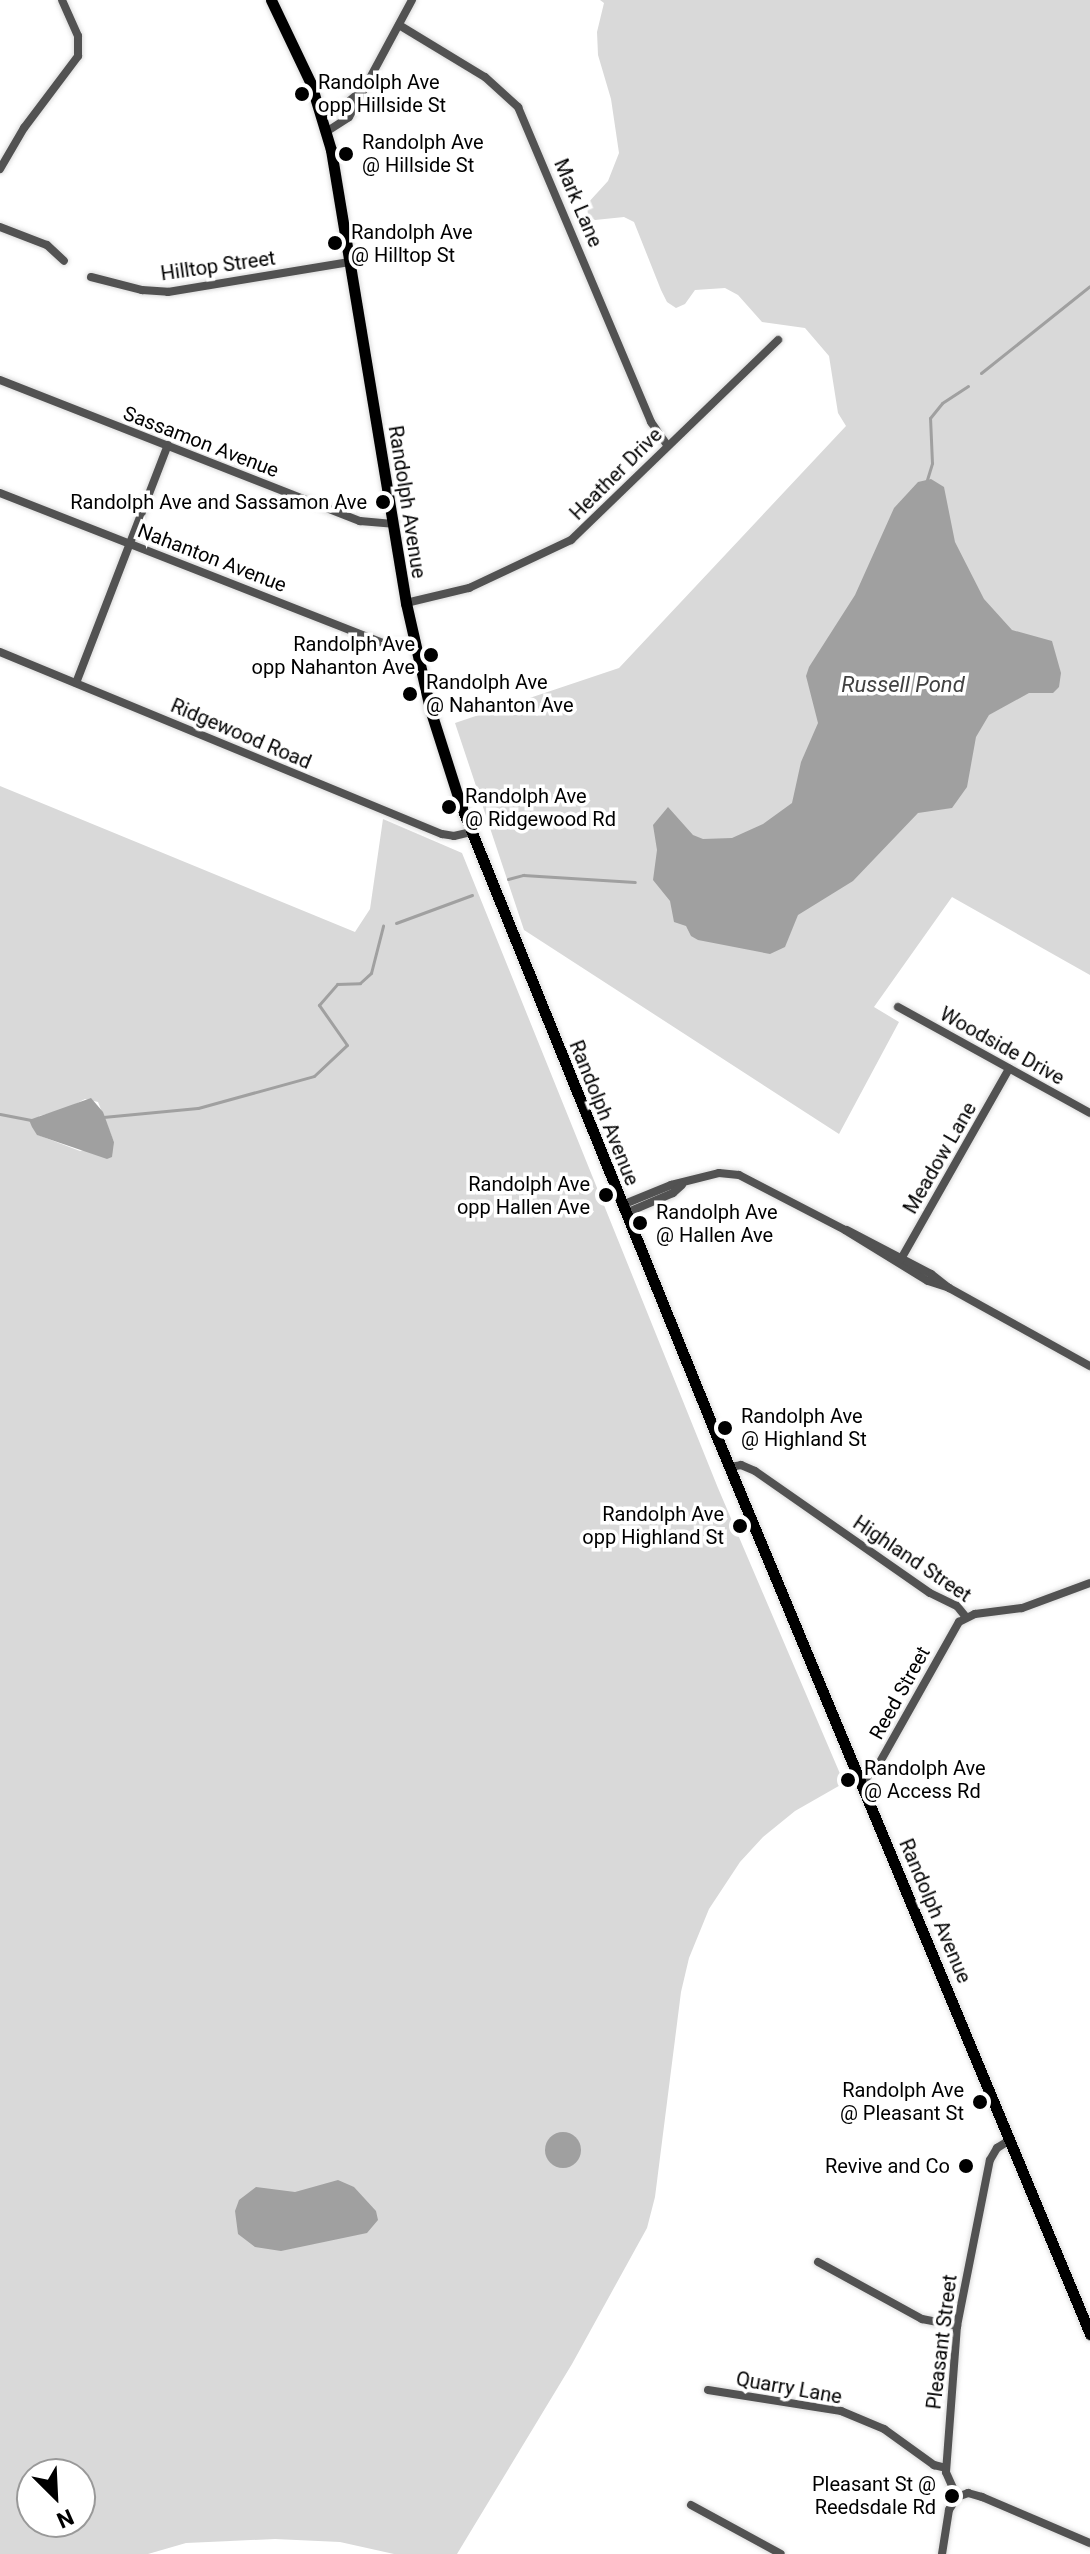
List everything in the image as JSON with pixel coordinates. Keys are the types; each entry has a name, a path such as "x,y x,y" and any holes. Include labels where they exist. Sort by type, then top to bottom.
{"main road":[{"name":"Randolph Avenue","path":"271,0 298,53 326,132 414,643 437,733 471,832 730,1467 1090,2334"}],"street":[{"path":"0,169 24,128 72,68 78,56 78,36 62,0"},
{"path":"326,132 347,120 412,0"},
{"name":"Mark Lane","path":"399,25 498,86 522,114 651,422 667,445"},
{"path":"321,114 348,103 367,86"},
{"path":"0,227 47,245 64,261"},
{"name":"Hilltop Street","path":"91,277 142,290 168,292 350,262"},
{"name":"Heather Drive","path":"406,603 469,588 563,545 585,529 667,445 778,340"},
{"name":"Sassamon Avenue","path":"0,380 366,523 393,524"},
{"path":"76,683 168,445"},
{"name":"Nahanton Avenue","path":"0,493 386,644 414,643"},
{"name":"Ridgewood Road","path":"0,652 442,834 454,836 471,832"},
{"name":"Woodside Drive","path":"898,1007 1090,1113"},
{"name":"Meadow Lane","path":"900,1260 1009,1069"},
{"path":"624,1209 719,1173 739,1175 1090,1366"},
{"name":"Highland Street","path":"730,1467 741,1465 755,1471 930,1593 957,1606 966,1617 1022,1608 1090,1583"},
{"name":"Reed Street","path":"862,1783 880,1762 948,1640 966,1617"},
{"name":"Pleasant Street","path":"957,2497 948,2482 946,2468 957,2326 990,2160 997,2148 1010,2140"},
{"path":"818,2262 922,2319 957,2326"},
{"name":"Quarry Lane","path":"708,2390 841,2411 884,2429 934,2465 946,2468"},
{"path":"942,2554 950,2506 957,2497 968,2493 1090,2543"},
{"path":"691,2505 781,2554"}],"shaded area":[{"path":"600,0 1090,0 1090,975 952,897 874,1007 899,1022 839,1134 524,930 455,723 619,668 846,426 838,413 829,356 805,328 762,322 738,295 725,288 695,290 685,304 676,308 667,302 661,290 634,222 624,217 595,220 588,216 587,204 608,181 619,153 611,99 598,55 597,32 604,3"},
{"path":"0,786 355,932 370,909 383,819 462,853 718,1488 844,1783 795,1811 763,1837 740,1862 709,1909 689,1958 681,1992 655,2197 647,2228 572,2364 457,2554 394,2554 340,2542 275,2539 186,2543 148,2554 0,2554","holes":["85,1099 98,1102 114,1142 80,1151 38,1135 39,1116 66,1109"]}],"water":[{"name":"Russell Pond","path":"931,479 944,487 955,542 984,599 1012,630 1052,641 1061,673 1059,687 1053,693 1029,693 989,715 976,737 967,787 952,808 918,813 853,881 798,915 785,947 770,954 698,940 691,936 686,926 674,922 670,901 653,880 657,850 653,825 668,807 693,835 703,839 732,838 763,824 792,803 801,762 818,723 806,676 809,667 855,595 894,508 918,482"},
{"path":"91,1098 103,1112 114,1142 112,1157 107,1159 37,1135 29,1120"},
{"path":"563,2132 575,2138 581,2150 575,2162 563,2168 551,2162 545,2150 551,2138"},
{"path":"338,2180 354,2187 376,2211 378,2220 367,2233 281,2251 255,2247 238,2234 235,2211 239,2200 256,2187 295,2192"}],"waterway":[{"path":"981,373 1090,286"},
{"path":"926,483 932,463 930,418 942,403 968,386"},
{"path":"508,879 523,875 635,882"},
{"path":"396,923 472,895"},
{"path":"103,1117 198,1108 314,1076 347,1045 319,1005 337,984 360,983 371,973 383,926"},
{"path":"0,1114 32,1120"}],"place":[{"name":"Randolph Ave opp Hillside St","path":"302,94"},
{"name":"Randolph Ave @ Hillside St","path":"346,154"},
{"name":"Randolph Ave @ Hilltop St","path":"335,243"},
{"name":"Randolph Ave and Sassamon Ave","path":"383,502"},
{"name":"Randolph Ave opp Nahanton Ave","path":"431,655"},
{"name":"Randolph Ave @ Nahanton Ave","path":"410,694"},
{"name":"Randolph Ave @ Ridgewood Rd","path":"449,807"},
{"name":"Randolph Ave opp Hallen Ave","path":"606,1195"},
{"name":"Randolph Ave @ Hallen Ave","path":"640,1223"},
{"name":"Randolph Ave @ Highland St","path":"725,1428"},
{"name":"Randolph Ave opp Highland St","path":"740,1526"},
{"name":"Randolph Ave @ Access Rd","path":"848,1780"},
{"name":"Randolph Ave @ Pleasant St","path":"980,2102"},
{"name":"Revive and Co","path":"966,2166"},
{"name":"Pleasant St @ Reedsdale Rd","path":"952,2496"}]}
